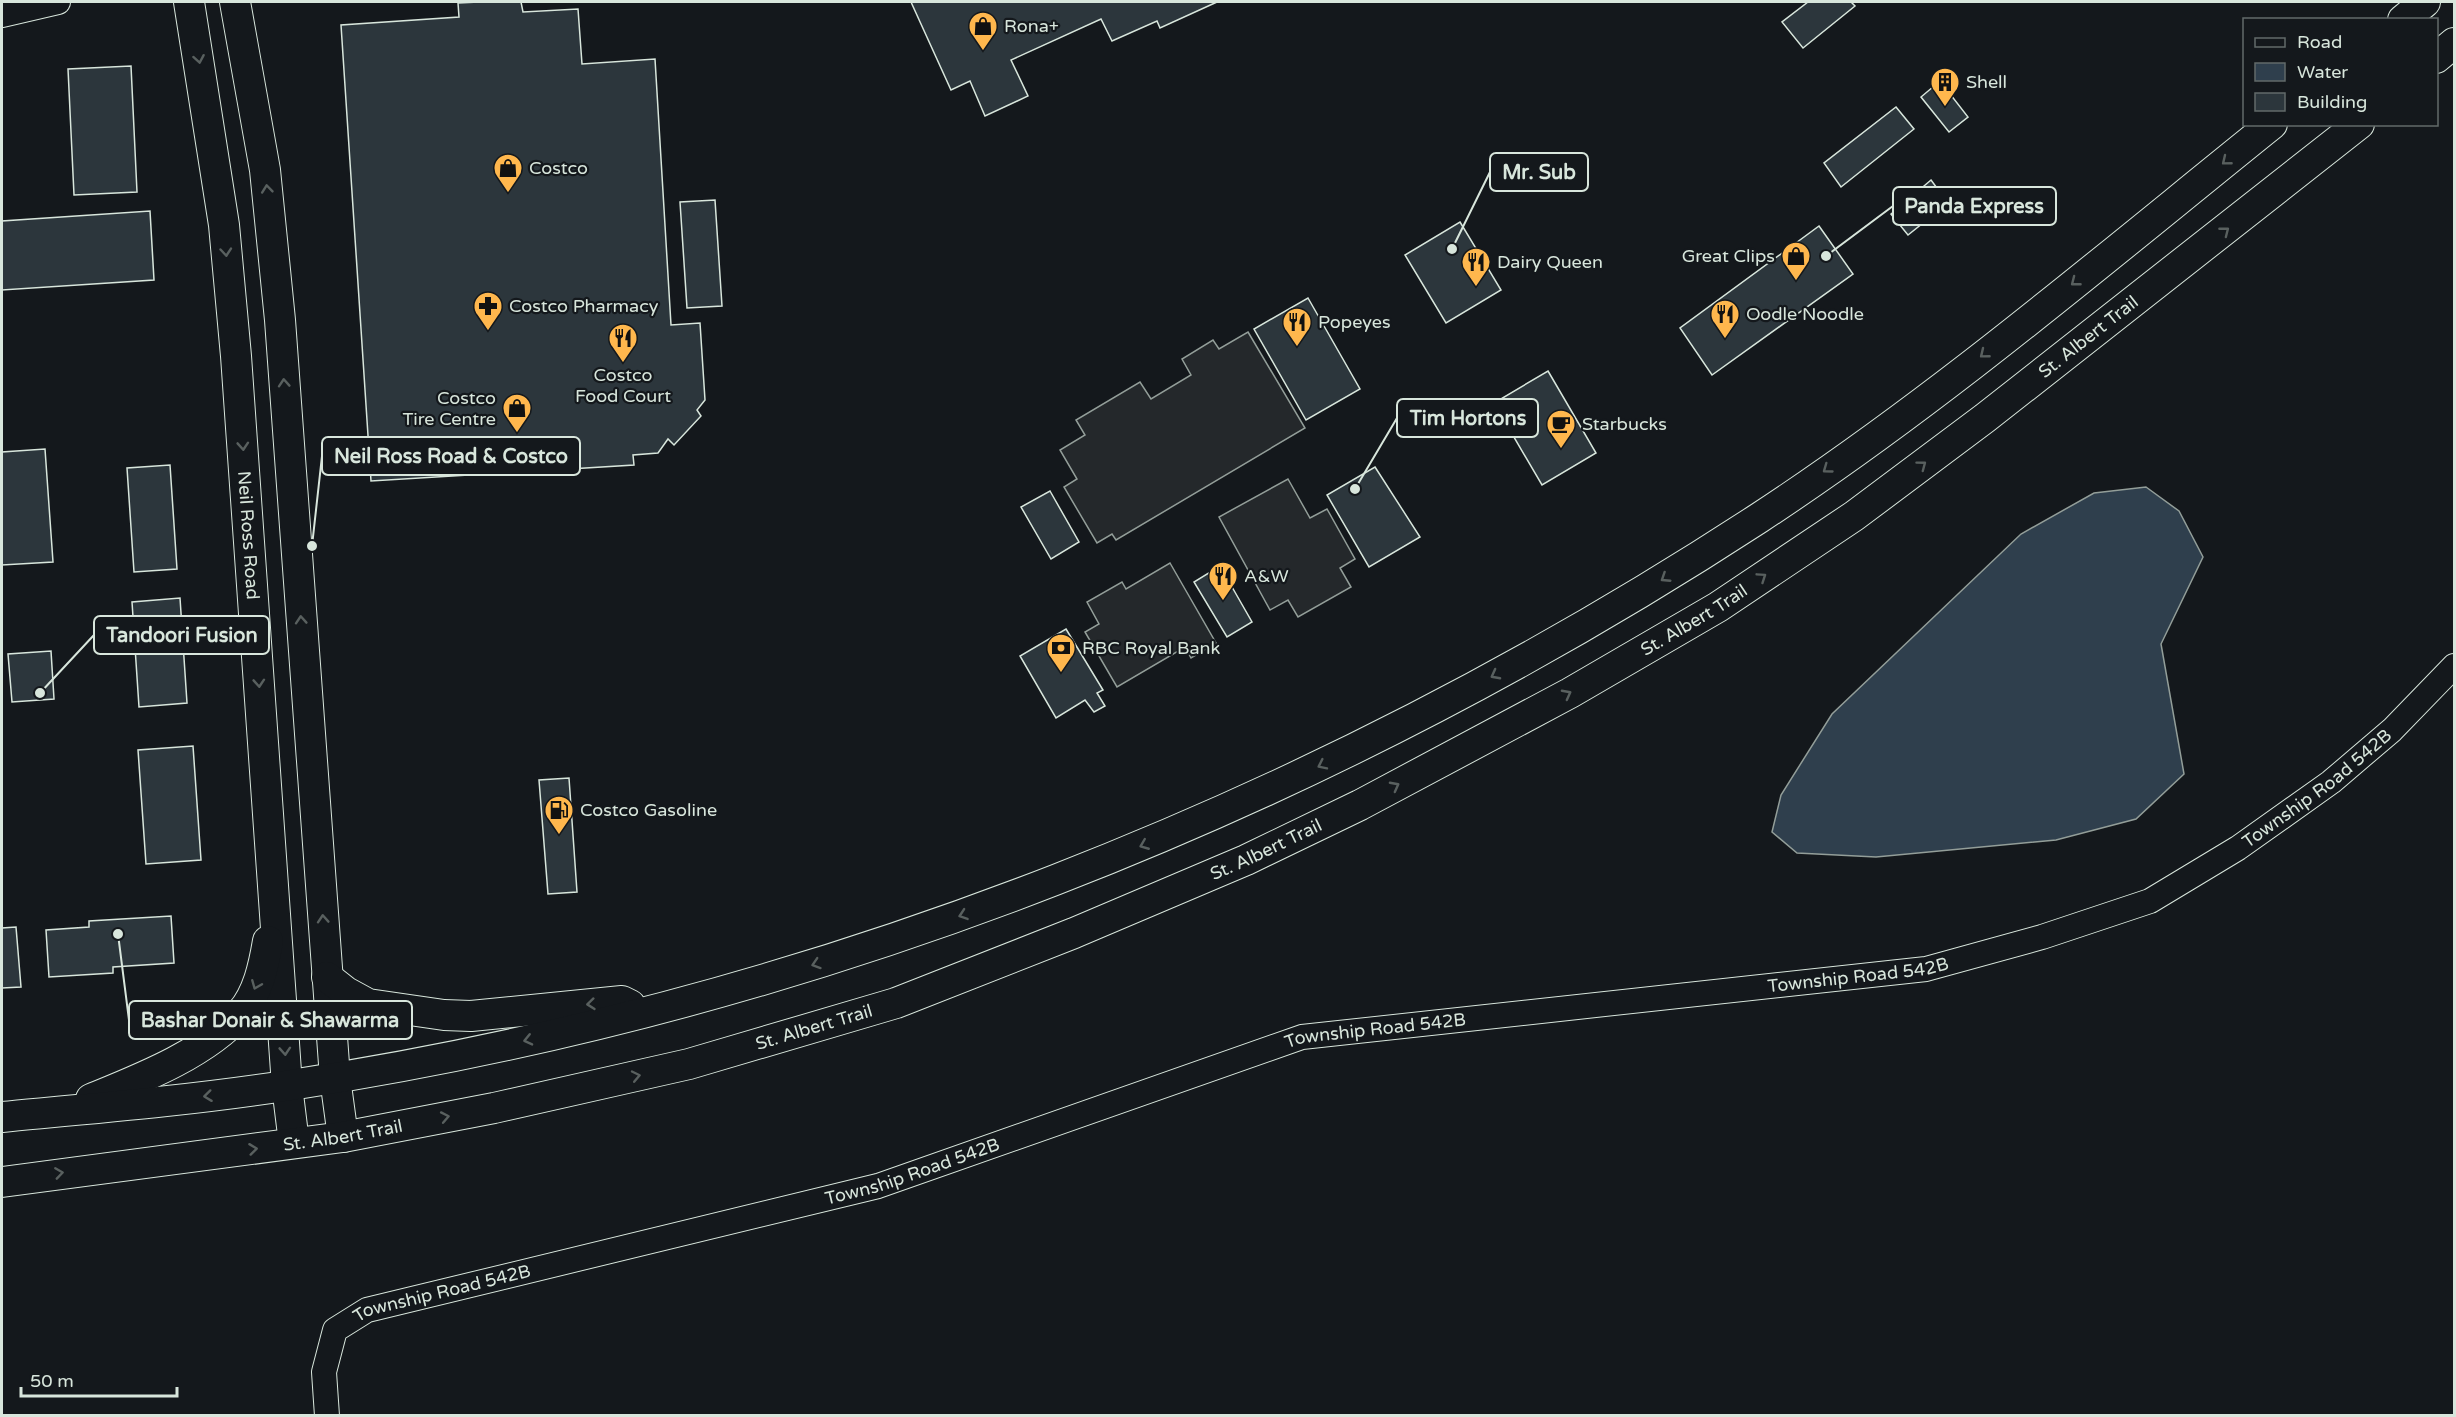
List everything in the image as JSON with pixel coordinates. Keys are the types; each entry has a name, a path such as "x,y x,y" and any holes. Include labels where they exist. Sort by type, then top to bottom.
{"main road":[{"name":"Neil Ross Road","path":"189,2 224,225 240,407 287,1086 294,1143"},
{"path":"236,2 265,170 280,320 334,1078 343,1137"},
{"path":"2405,18 2425,2"},
{"path":"2,1117 287,1086 478,1052 646,1012 742,986 914,932 1034,890 1156,840 1281,785 1547,648 1650,587 1765,514 1953,379 2269,126"},
{"name":"St. Albert Trail","path":"2,1182 343,1137 494,1108 689,1064 896,1003 1112,917 1246,860 1360,805 1605,674 1718,607 1854,516 1985,418 2356,126"},
{"path":"62,1112 149,1075 200,1045 242,1012 264,965 275,908"},
{"path":"327,977 346,992 368,1004 444,1015 471,1016 622,1001 646,1012"}],"street":[{"path":"2,15 58,2"},
{"name":"Township Road 542B","path":"327,1416 324,1372 335,1330 367,1310 878,1186 1302,1037 1926,969 2042,937 2150,901 2238,849 2331,782 2392,730 2454,666"}],"shaded area":[{"path":"1248,332 1305,428 1116,540 1112,534 1097,543 1064,487 1077,479 1060,450 1085,435 1076,420 1140,382 1151,399 1191,375 1182,359 1213,340 1219,349"},
{"path":"1288,479 1310,518 1327,509 1355,559 1340,568 1351,587 1298,617 1288,600 1270,610 1219,517"},
{"path":"1170,563 1216,643 1191,658 1185,647 1117,687 1085,632 1099,624 1087,602 1122,582 1126,589"}],"water":[{"path":"2146,487 2179,511 2203,557 2161,644 2184,774 2136,819 2056,840 1876,857 1797,853 1772,832 1781,795 1832,714 2021,534 2094,493"}],"building":[{"name":"Costco","path":"521,2 523,12 578,9 582,64 655,59 671,325 700,323 705,400 697,410 701,416 674,445 668,439 658,453 633,455 634,465 371,481 341,25 459,17 458,3"},
{"name":"Rona+","path":"911,2 1217,2 1160,28 1157,21 1112,41 1101,19 1011,60 1028,96 985,116 970,81 951,90"},
{"path":"1808,2 1851,2 1855,6 1803,48 1782,22"},
{"path":"131,66 137,192 74,195 68,69"},
{"name":"Shell","path":"1940,81 1968,117 1949,132 1921,97"},
{"path":"1896,107 1914,129 1841,187 1824,163"},
{"path":"1931,180 1948,203 1908,235 1891,214"},
{"path":"715,200 722,306 687,308 680,202"},
{"path":"150,211 154,280 2,290 2,221"},
{"path":"1460,222 1501,290 1446,323 1405,255"},
{"path":"1819,226 1853,274 1712,375 1680,328"},
{"path":"1308,298 1360,389 1306,420 1254,329"},
{"path":"1548,371 1596,453 1542,485 1494,403"},
{"path":"45,449 53,562 2,565 2,452"},
{"path":"170,465 177,569 134,572 127,468"},
{"path":"1375,467 1420,537 1369,567 1327,495"},
{"path":"1050,491 1079,542 1051,559 1021,507"},
{"name":"A&W","path":"1220,566 1252,622 1227,637 1194,582"},
{"path":"180,598 187,703 139,707 132,602"},
{"name":"RBC Royal Bank","path":"1066,629 1103,690 1097,693 1105,706 1094,712 1085,700 1056,718 1020,656"},
{"path":"51,651 54,699 12,702 8,654"},
{"path":"193,746 201,860 146,864 138,750"},
{"path":"569,778 577,892 548,894 539,780"},
{"path":"171,916 174,963 113,967 113,973 49,977 46,930 89,927 89,921"},
{"path":"16,927 21,987 2,988 2,928"}],"place":[{"name":"Rona+","path":"983,52"},
{"name":"Shell","path":"1945,108"},
{"name":"Costco","path":"508,194"},
{"name":"Mr. Sub","path":"1452,249"},
{"name":"Panda Express","path":"1826,256"},
{"name":"Great Clips","path":"1796,282"},
{"name":"Dairy Queen","path":"1476,288"},
{"name":"Costco Pharmacy","path":"488,332"},
{"name":"Oodle Noodle","path":"1725,340"},
{"name":"Popeyes","path":"1297,348"},
{"name":"Costco Food Court","path":"623,364"},
{"name":"Costco Tire Centre","path":"517,434"},
{"name":"Starbucks","path":"1561,450"},
{"name":"Tim Hortons","path":"1355,489"},
{"name":"Neil Ross Road & Costco","path":"312,546"},
{"name":"A&W","path":"1223,602"},
{"name":"RBC Royal Bank","path":"1061,674"},
{"name":"Tandoori Fusion","path":"40,693"},
{"name":"Costco Gasoline","path":"559,836"},
{"name":"Bashar Donair & Shawarma","path":"118,934"}]}
